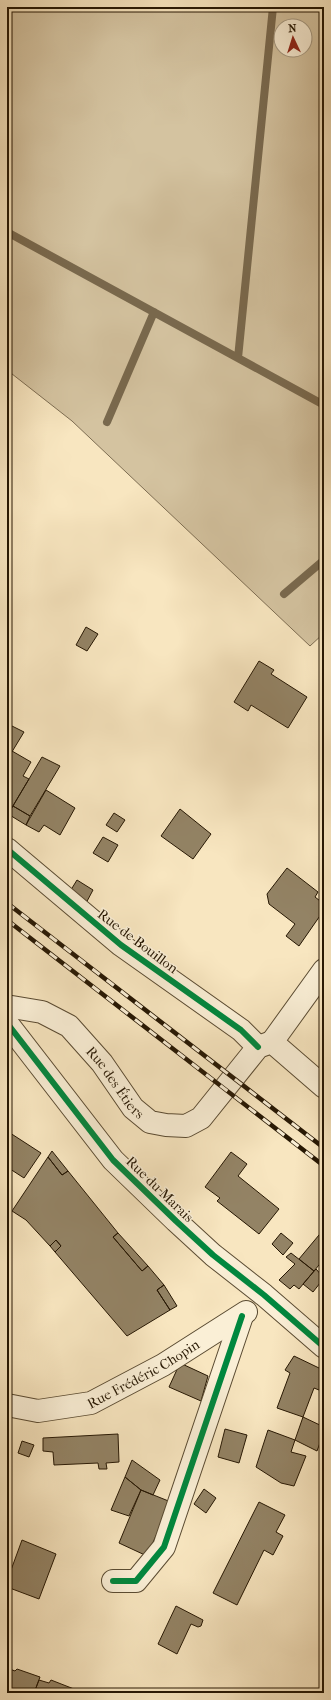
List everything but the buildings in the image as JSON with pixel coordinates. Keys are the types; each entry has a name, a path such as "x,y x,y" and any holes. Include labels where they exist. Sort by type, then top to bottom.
{"street":[{"name":"Rue de Bouillon","path":"7,849 121,945 241,1030 265,1045"},
{"name":"Rue des Étiers","path":"7,1008 12,1007 42,1012 68,1026 102,1063 133,1108 150,1122 166,1125 186,1126 201,1118 265,1045 324,970"},
{"name":"Rue du Marais","path":"7,1023 113,1160 208,1250 264,1295 324,1347"},
{"path":"265,1045 324,1087"},
{"name":"Rue Frédéric Chopin","path":"7,1405 38,1411 91,1403 163,1365 242,1316 264,1295"},
{"path":"113,1581 136,1581 164,1546 242,1316"}],"shaded area":[{"path":"7,7 324,7 324,633 310,646 72,421 7,370"}],"waterway":[{"path":"238,358 273,7"},
{"path":"7,232 324,405"},
{"path":"107,422 154,312"},
{"path":"284,594 324,560"}],"railway":[{"path":"7,903 324,1148"},
{"path":"7,920 324,1166"}],"cycle path":[{"path":"7,849 121,945 241,1030 258,1047"},
{"path":"7,1023 113,1160 213,1255 264,1295 324,1347"},
{"path":"113,1581 136,1581 164,1547 242,1316"}]}
